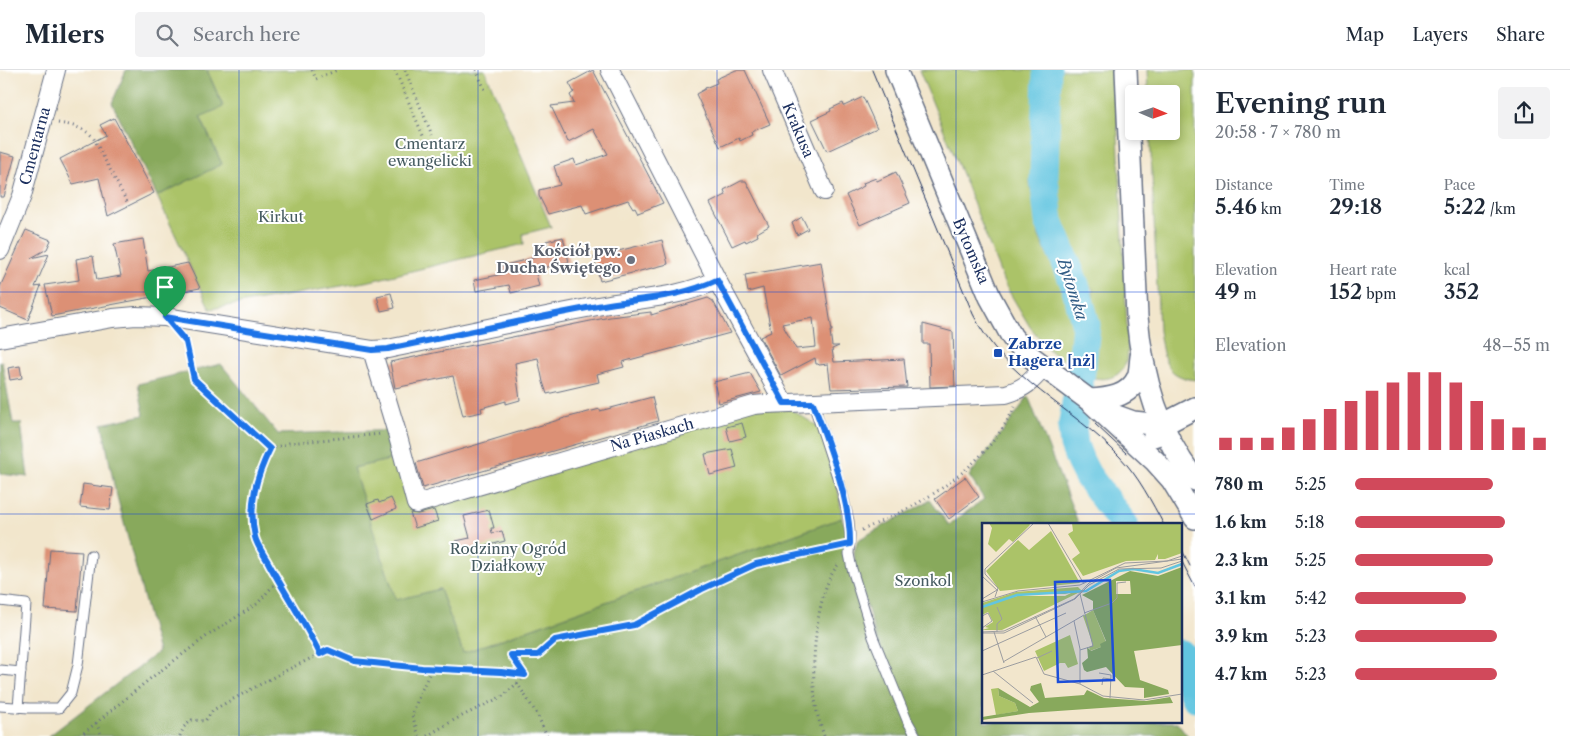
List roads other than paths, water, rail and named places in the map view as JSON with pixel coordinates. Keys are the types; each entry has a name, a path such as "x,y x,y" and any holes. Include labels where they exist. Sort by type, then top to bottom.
{"street":[{"name":"Cmentarna","path":"0,250 22,196 56,70"},
{"path":"610,70 717,280 784,403"},
{"name":"Krakusa","path":"772,70 824,191"},
{"name":"Bytomska","path":"896,70 999,315 1012,337 1027,354 1095,405 1155,460 1172,480 1195,518"},
{"path":"1126,70 1137,317 1141,356 1148,385 1162,425 1181,460 1195,480"},
{"path":"0,338 113,318 136,316 165,317 372,350 388,349 610,304 658,298 696,288 717,280"},
{"name":"Na Piaskach","path":"372,350 416,504 754,405 1006,394 1020,390 1049,371"},
{"path":"1095,405 1118,397 1131,387 1138,377 1141,356"},
{"path":"1148,385 1157,395 1165,400 1195,404"},
{"name":"Bytomska","path":"1095,405 1133,422 1162,425"},
{"path":"1155,460 1152,447 1154,435 1162,425 1195,408"}],"lane":[{"path":"813,403 842,492 850,540 849,554 852,569 873,637 907,720 916,736"},
{"path":"0,706 59,708 71,693 78,665 91,555"},
{"path":"0,601 26,604 18,708"},
{"path":"0,670 21,672"}],"waterway":[{"name":"Bytomka","path":"1047,70 1044,178 1049,221 1075,285 1086,325 1072,428 1074,445 1087,475 1123,523"},
{"name":"Bytomka","path":"1182,658 1195,697"}],"tram line":[{"path":"872,70 973,314 986,337 1002,357 1021,375 1082,423 1120,457 1139,481 1163,523"},
{"path":"1095,424 1126,453"},
{"path":"1182,550 1190,566"},
{"path":"1182,562 1195,587"}],"place":[{"name":"Kościół pw. Ducha Świętego","path":"631,260"},
{"name":"Zabrze Hagera [nż]","path":"998,353"}],"park label":[{"name":"Cmentarz ewangelicki","path":"430,152"},
{"name":"Kirkut","path":"281,217"},
{"name":"Rodzinny Ogród Działkowy","path":"508,558"},
{"name":"Szonkol","path":"923,581"}]}
